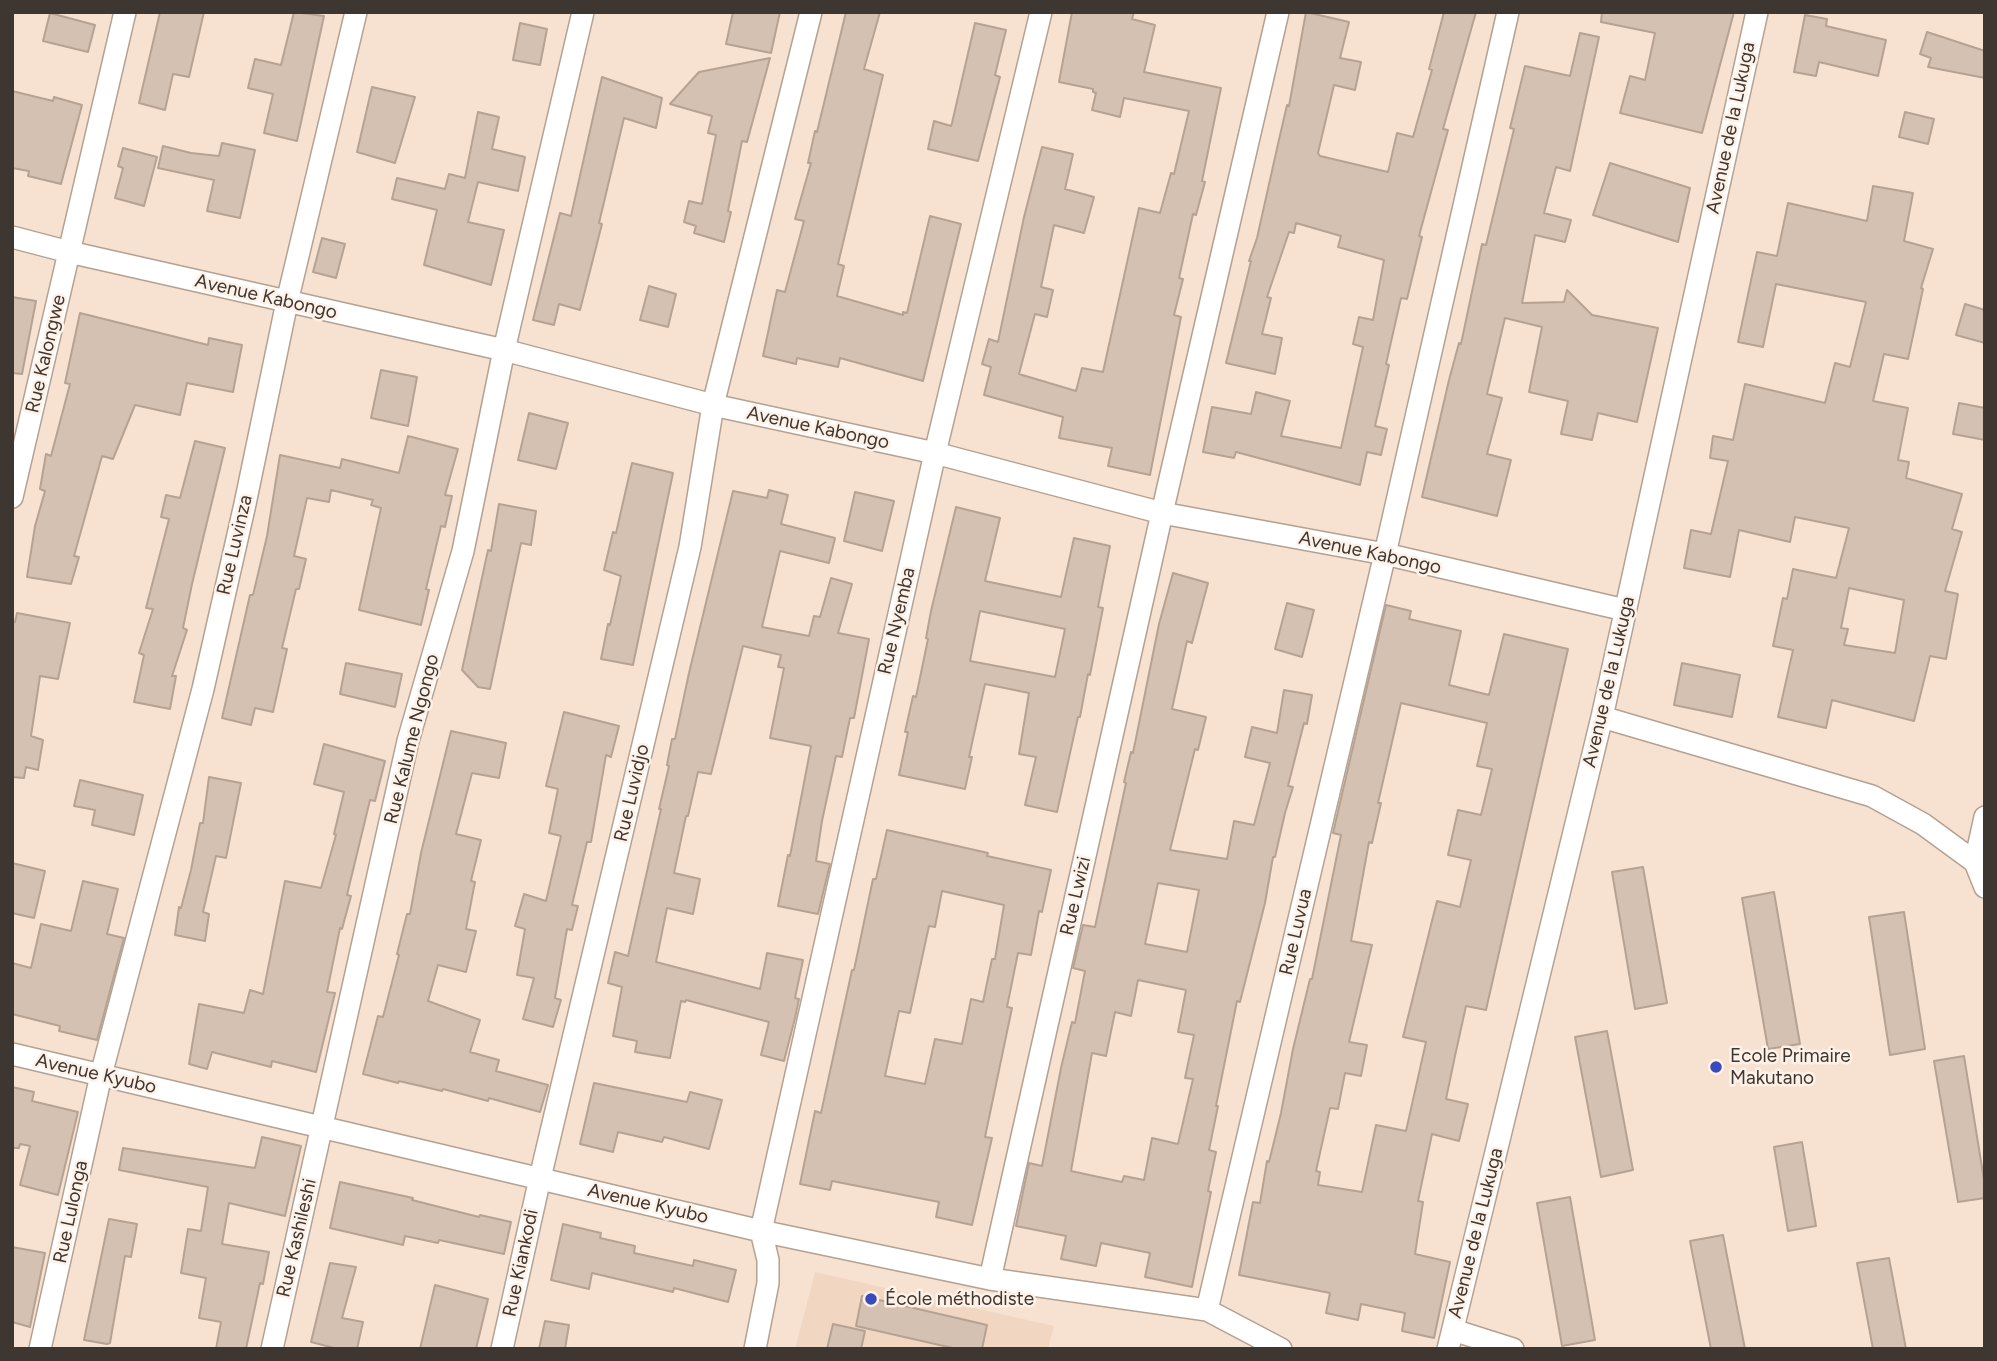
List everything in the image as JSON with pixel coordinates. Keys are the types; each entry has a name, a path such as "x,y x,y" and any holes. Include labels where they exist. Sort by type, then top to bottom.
{"street":[{"name":"Rue Kalongwe","path":"12,497 125,12"},
{"name":"Rue Luvinza","path":"101,1075 203,689 287,302 356,12"},
{"name":"Rue Kalume Ngongo","path":"322,1128 408,741 463,551 504,350 583,12"},
{"name":"Rue Luvidjo","path":"540,1178 690,547 713,405 811,12"},
{"name":"Rue Nyemba","path":"761,1230 935,453 1041,12"},
{"name":"Rue Lwizi","path":"990,1279 1278,12"},
{"name":"Rue Luvua","path":"1207,1310 1385,554 1508,12"},
{"name":"Avenue de la Lukuga","path":"1450,1339 1602,717 1757,12"},
{"name":"Avenue Kabongo","path":"12,237 504,350 713,405 935,453 1162,513 1385,554 1625,610"},
{"path":"1602,717 1872,796 1923,824 1975,862 1985,887"},
{"path":"1975,862 1985,817"},
{"name":"Avenue Kyubo","path":"12,1054 761,1230 990,1279 1207,1310 1282,1349"},
{"name":"Rue Lulonga","path":"40,1349 101,1075"},
{"name":"Rue Kashileshi","path":"272,1349 322,1128"},
{"name":"Rue Kiankodi","path":"502,1349 540,1178"},
{"path":"755,1349 768,1283 768,1260 761,1230"},
{"path":"1450,1339 1513,1349"}],"shaded area":[{"name":"École méthodiste","path":"815,1272 1054,1326 1048,1349 795,1349"}],"building":[{"path":"160,12 204,12 189,77 173,74 165,110 139,103"},
{"path":"294,12 324,16 297,141 264,133 273,94 248,88 255,59 281,65"},
{"path":"733,12 780,12 771,53 726,44"},
{"path":"846,12 880,12 864,69 883,75 838,264 844,266 837,296 903,315 903,312 907,313 930,216 961,224 923,381 840,358 838,367 797,358 796,364 763,356 777,290 785,292 804,221 795,219 811,163 808,163 815,131 817,132"},
{"path":"1072,12 1134,12 1132,19 1155,25 1144,72 1221,88 1202,181 1205,182 1196,215 1193,214 1179,278 1183,279 1174,315 1181,317 1150,475 1108,466 1112,448 1059,438 1063,417 984,395 991,367 982,364 989,339 998,342 1024,217 1042,147 1073,154 1065,189 1094,197 1084,233 1054,225 1041,287 1053,290 1047,317 1035,314 1019,374 1076,391 1082,368 1103,372 1139,208 1160,213 1171,173 1174,174 1189,111 1124,98 1120,117 1092,110 1096,93 1093,89 1059,82"},
{"path":"1306,12 1349,22 1340,58 1361,62 1355,90 1334,85 1318,153 1320,156 1388,172 1397,133 1413,137 1432,70 1429,69 1444,12 1476,12 1443,129 1448,130 1419,236 1422,237 1407,299 1401,298 1386,364 1389,365 1375,426 1387,429 1381,455 1367,452 1360,485 1236,452 1234,458 1203,452 1212,407 1251,414 1256,392 1290,401 1281,436 1341,448 1363,347 1353,344 1359,317 1373,320 1384,260 1338,247 1341,236 1296,223 1294,233 1289,232 1267,297 1271,298 1262,334 1282,338 1275,374 1226,363 1287,105 1289,106"},
{"path":"1602,12 1734,12 1702,133 1620,113 1630,76 1645,80 1655,33 1601,22"},
{"path":"50,13 95,25 88,52 43,41"},
{"path":"1805,15 1827,19 1826,26 1886,40 1878,76 1819,62 1816,76 1794,72"},
{"path":"520,23 547,29 540,65 513,60"},
{"path":"975,23 1006,30 995,75 1000,77 978,161 928,149 934,121 951,126"},
{"path":"1927,32 1985,51 1985,78 1928,67 1931,58 1920,54"},
{"path":"1580,33 1599,37 1570,171 1556,167 1544,213 1571,220 1565,242 1535,235 1522,303 1564,302 1567,290 1592,315 1658,328 1637,422 1598,413 1592,440 1561,434 1568,401 1529,392 1542,327 1505,318 1487,394 1502,398 1487,454 1511,460 1497,516 1422,497 1449,380 1459,343 1461,344 1482,244 1486,245 1514,129 1510,128 1525,66 1570,76"},
{"path":"770,58 747,142 742,141 724,242 694,233 696,226 684,222 689,201 702,204 716,135 708,133 712,116 670,104 699,72"},
{"path":"602,77 662,98 656,128 624,118 599,223 602,224 580,310 559,304 554,325 533,320 560,213 571,216"},
{"path":"372,87 415,97 395,163 357,152"},
{"path":"12,91 53,101 54,97 82,105 61,184 28,176 29,171 12,168"},
{"path":"478,112 499,117 492,149 525,157 518,191 478,182 468,222 504,230 491,285 424,265 437,210 392,199 397,178 445,189 449,174 465,178"},
{"path":"1905,112 1934,119 1928,144 1899,137"},
{"path":"222,143 255,150 240,218 207,211 214,180 158,168 163,146 219,156"},
{"path":"123,148 157,157 144,206 115,198 123,168 118,166"},
{"path":"1610,163 1690,188 1678,242 1593,215"},
{"path":"1873,186 1913,193 1904,241 1933,249 1921,288 1923,289 1908,359 1884,354 1873,401 1908,408 1898,460 1909,462 1906,478 1962,494 1952,529 1962,532 1945,591 1958,594 1946,659 1930,656 1914,721 1832,700 1826,728 1778,717 1793,650 1773,646 1783,598 1787,599 1793,569 1836,578 1849,528 1795,517 1790,542 1739,530 1730,577 1684,568 1691,530 1711,534 1728,461 1710,458 1713,436 1733,440 1745,384 1825,403 1835,363 1850,367 1866,302 1776,284 1763,347 1738,342 1757,252 1777,256 1788,203 1867,221","holes":["1849,588 1904,600 1895,653 1844,645 1848,629 1841,628"]},
{"path":"322,238 345,244 336,278 313,272"},
{"path":"649,286 676,294 668,327 640,320"},
{"path":"12,297 36,301 22,374 12,373"},
{"path":"1965,304 1985,310 1985,343 1956,335"},
{"path":"80,313 208,345 209,338 242,345 233,392 187,383 180,415 135,405 113,459 102,456 74,556 79,557 71,584 27,577 35,526 45,491 40,489 46,454 51,456 70,384 65,383"},
{"path":"381,370 417,377 408,426 371,418"},
{"path":"1959,403 1985,408 1985,440 1953,434"},
{"path":"529,413 568,423 556,469 518,460"},
{"path":"408,436 458,449 445,495 452,496 445,527 441,526 426,589 429,590 421,625 359,610 381,508 371,505 373,500 331,490 329,502 307,498 294,556 306,559 282,648 287,649 273,712 255,708 251,725 222,718 250,595 253,595 267,536 280,455 340,468 342,459 399,473"},
{"path":"195,441 225,448 192,584 183,628 187,630 172,676 176,676 170,709 134,702 144,655 139,653 153,609 146,608 169,519 161,517 166,495 180,498"},
{"path":"632,463 673,473 633,665 601,659 621,576 604,570 613,532 616,533"},
{"path":"769,490 788,495 781,524 835,538 829,563 780,551 762,627 809,636 814,616 820,617 831,578 852,584 838,633 869,639 854,718 850,718 842,757 836,756 822,821 816,861 830,864 818,914 778,906 811,746 770,738 784,668 778,667 781,655 743,646 711,774 698,772 674,873 700,879 693,914 667,908 656,962 760,989 767,953 803,960 795,998 799,999 795,1018 784,1061 761,1055 769,1022 686,1000 681,1001 670,1058 635,1052 637,1041 613,1036 622,987 608,983 615,952 628,956 661,809 672,739 675,739 733,491 767,498"},
{"path":"855,492 894,501 882,551 844,541"},
{"path":"499,504 536,511 531,545 521,543 490,689 478,687 462,670 488,550 491,551"},
{"path":"956,507 1000,518 985,581 1061,597 1074,538 1110,546 1098,607 1103,608 1090,675 1088,674 1057,812 1025,805 1036,757 1019,754 1029,693 985,684 965,789 899,775 908,732 905,732 913,696 916,697 928,639 931,611","holes":["980,611 1065,629 1055,677 970,661"]},
{"path":"1173,573 1208,583 1192,643 1187,641 1172,709 1206,717 1198,750 1195,749 1170,850 1227,859 1234,821 1254,825 1270,763 1245,757 1252,727 1277,733 1284,690 1312,695 1307,724 1304,723 1288,786 1293,787 1273,857 1265,903 1240,1002 1237,1001 1209,1150 1216,1152 1192,1287 1145,1277 1150,1253 1101,1243 1096,1266 1061,1259 1066,1236 1016,1226 1029,1163 1042,1166 1061,1068 1072,1022 1075,1023 1085,971 1073,968 1083,925 1095,927 1159,624","holes":["1158,883 1199,890 1187,952 1145,944","1138,980 1186,990 1178,1032 1194,1035 1185,1078 1193,1079 1178,1144 1152,1138 1144,1180 1124,1176 1122,1182 1071,1171 1092,1053 1106,1056 1115,1012 1131,1016"]},
{"path":"1287,603 1314,610 1302,657 1275,649"},
{"path":"1386,605 1411,611 1409,619 1461,631 1449,685 1489,695 1504,634 1568,649 1486,1010 1466,1006 1446,1099 1468,1104 1459,1141 1432,1134 1418,1201 1423,1202 1415,1254 1450,1262 1434,1338 1402,1331 1405,1313 1361,1304 1358,1320 1326,1313 1330,1293 1239,1275 1253,1202 1260,1203 1293,1049 1312,979 1341,835 1333,833","holes":["1401,703 1487,723 1477,766 1492,769 1481,815 1458,810 1448,855 1471,860 1460,907 1437,901 1403,1037 1426,1042 1406,1131 1376,1125 1362,1192 1318,1185 1320,1172 1316,1171 1330,1108 1338,1109 1345,1073 1361,1076 1367,1045 1349,1042 1372,945 1351,941 1369,842 1372,843 1381,803 1378,803"]},
{"path":"17,613 70,623 58,679 40,676 31,736 43,740 38,770 26,767 24,778 12,777 12,622 15,622"},
{"path":"346,663 402,674 395,707 340,694"},
{"path":"1682,663 1740,675 1732,717 1674,705"},
{"path":"564,712 619,726 611,757 606,755 591,842 587,842 572,905 578,906 572,930 567,929 555,998 561,1000 553,1027 523,1019 534,978 517,975 525,929 515,926 524,894 546,901 561,836 549,833 558,789 546,786"},
{"path":"451,731 506,743 499,778 472,773 456,834 481,840 471,881 475,882 466,929 476,931 466,972 438,965 428,1001 480,1020 470,1052 499,1060 496,1071 548,1085 540,1112 489,1098 488,1101 443,1089 442,1091 399,1081 398,1083 363,1074 378,1016 383,1017 407,914 410,914 421,853"},
{"path":"324,744 385,761 375,801 370,800 347,895 351,896 342,929 340,928 327,992 335,993 316,1072 272,1061 271,1067 212,1052 207,1069 189,1064 199,1004 244,1013 250,990 263,994 285,881 321,888 336,835 334,834 344,792 314,784"},
{"path":"209,777 241,783 226,858 216,856 203,912 209,914 205,941 175,935 179,907 181,908 191,870 200,823 203,823"},
{"path":"80,780 143,795 134,835 92,825 95,810 74,806"},
{"path":"887,830 1051,870 1042,912 1039,911 1031,955 1018,953 1007,1007 1012,1008 985,1137 992,1138 972,1225 936,1217 939,1202 832,1181 830,1190 800,1184 815,1111 821,1113 873,879 876,879","holes":["942,891 1004,905 995,959 992,959 983,1002 971,999 962,1044 935,1039 925,1084 885,1076 899,1011 910,1013 929,926 935,927"]},
{"path":"12,863 45,871 34,918 12,913"},
{"path":"1643,867 1667,1003 1635,1009 1612,872"},
{"path":"83,881 118,889 107,934 124,938 97,1040 59,1031 60,1026 12,1014 12,963 31,968 41,924 71,931"},
{"path":"1774,892 1800,1044 1768,1049 1742,898"},
{"path":"1904,912 1925,1049 1890,1055 1869,917"},
{"path":"1607,1031 1633,1170 1601,1177 1575,1037"},
{"path":"1964,1056 1985,1198 1958,1202 1934,1061"},
{"path":"594,1083 687,1102 690,1092 722,1100 709,1149 664,1137 662,1142 618,1132 613,1152 580,1144"},
{"path":"12,1087 34,1092 32,1101 78,1112 58,1195 20,1185 30,1146 20,1144 19,1148 12,1148"},
{"path":"262,1137 301,1146 285,1216 229,1203 222,1244 269,1252 246,1349 216,1349 221,1322 199,1318 206,1278 181,1273 188,1229 201,1231 208,1187 119,1170 123,1148 255,1168"},
{"path":"1802,1142 1816,1226 1788,1231 1774,1147"},
{"path":"340,1182 413,1198 412,1200 479,1217 480,1215 511,1222 504,1254 439,1240 438,1243 405,1236 403,1245 330,1228"},
{"path":"1570,1197 1595,1340 1562,1346 1537,1203"},
{"path":"109,1219 137,1224 131,1257 125,1256 110,1343 107,1344 84,1340"},
{"path":"563,1224 601,1233 600,1238 635,1246 634,1253 693,1266 694,1260 736,1270 728,1302 674,1288 673,1292 592,1273 589,1289 551,1280"},
{"path":"1723,1235 1745,1349 1711,1349 1690,1241"},
{"path":"12,1247 45,1253 30,1327 12,1322"},
{"path":"1889,1258 1906,1349 1873,1349 1857,1263"},
{"path":"330,1263 356,1267 342,1318 363,1322 357,1349 338,1349 311,1342"},
{"path":"435,1285 488,1299 476,1349 420,1349"},
{"path":"862,1296 987,1325 982,1349 957,1349 856,1326"},
{"path":"545,1321 569,1325 565,1349 539,1349"},
{"path":"833,1324 865,1331 861,1349 827,1349"}],"place":[{"name":"Ecole Primaire Makutano","path":"1716,1067"},
{"name":"École méthodiste","path":"871,1299"}]}
